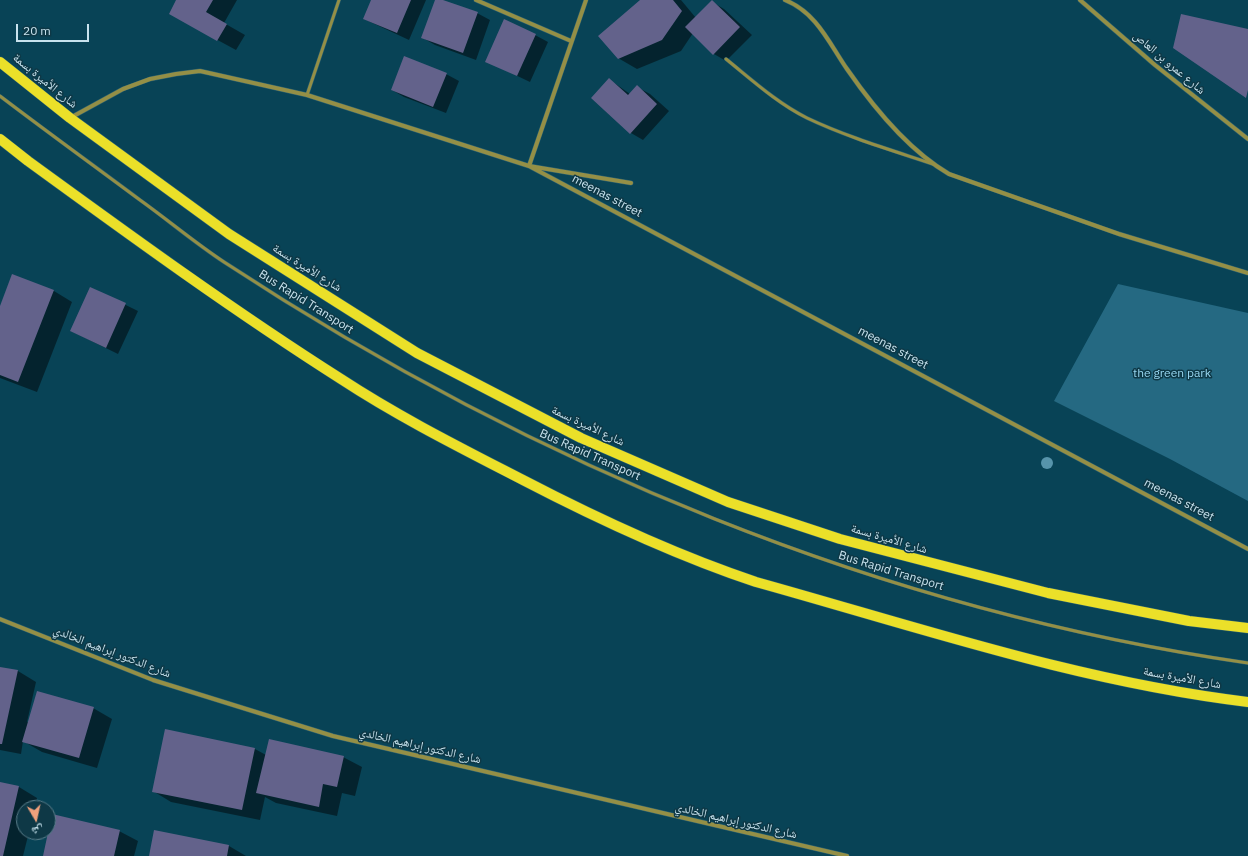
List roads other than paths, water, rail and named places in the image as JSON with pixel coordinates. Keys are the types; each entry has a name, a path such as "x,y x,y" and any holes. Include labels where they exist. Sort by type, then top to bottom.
{"main road":[{"name":"شارع الأميرة بسمة","path":"0,62 70,118 229,234 411,349 493,394 588,441 728,502 840,539 1048,593 1190,621 1248,628"},
{"name":"شارع الأميرة بسمة","path":"0,139 28,161 213,295 342,380 438,436 586,513 721,570 756,582 1059,667 1152,686 1248,702"}],"street":[{"path":"476,0 571,41"},
{"path":"529,166 586,0"},
{"path":"785,0 802,10 816,21 847,69 869,98 899,132 933,164 967,182 1119,234 1248,273"},
{"name":"شارع عمرو بن العاص","path":"1080,0 1155,65 1248,139"},
{"path":"70,118 123,89 150,79 176,74 200,72 307,95 529,166 630,183"},
{"name":"meenas street","path":"529,166 1248,549"},
{"name":"شارع الدكتور إبراهيم الخالدي","path":"0,619 71,649 153,680 332,736 847,856"}],"lane":[{"path":"307,95 339,0"},
{"path":"726,59 775,99 806,118 862,140 933,164"},
{"name":"Bus Rapid Transport","path":"0,96 222,260 330,327 430,386 530,438 613,476 772,542 897,584 1064,630 1193,655 1248,663"}],"park label":[{"name":"the green park","path":"1172,374"}]}
